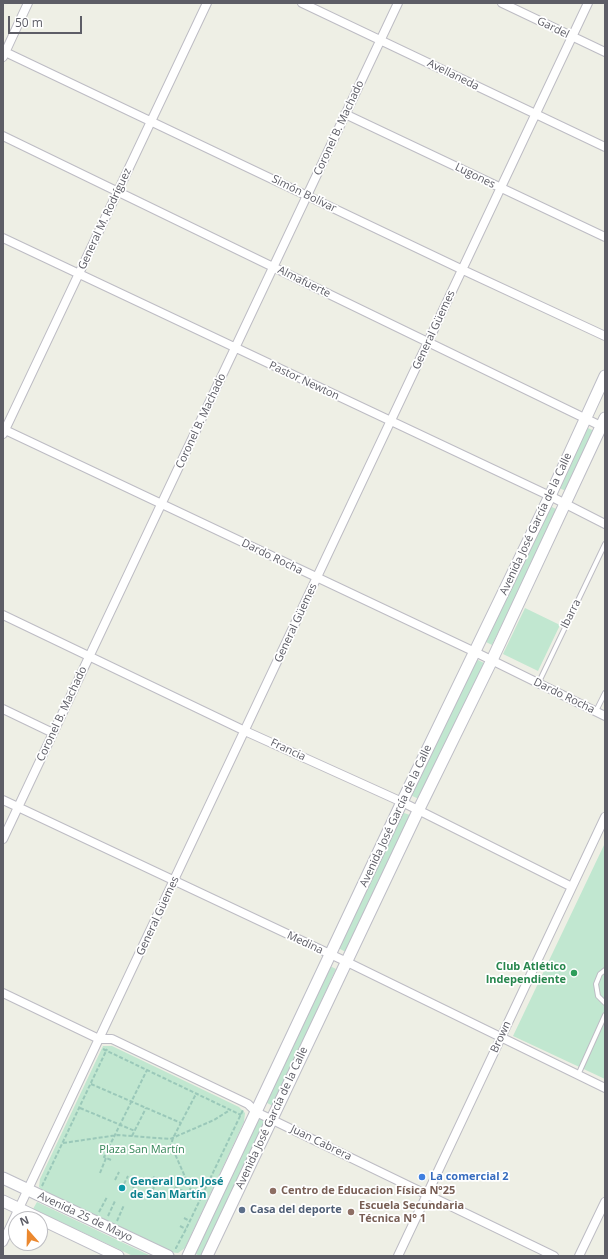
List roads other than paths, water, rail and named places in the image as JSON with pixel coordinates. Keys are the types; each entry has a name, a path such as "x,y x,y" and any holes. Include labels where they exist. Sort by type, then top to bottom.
{"main road":[{"name":"Avenida José García de la Calle","path":"188,1256 402,802 550,496 605,376"},
{"name":"Avenida José García de la Calle","path":"207,1256 271,1118 604,424"},
{"name":"Avenida 25 de Mayo","path":"3,1178 36,1188 169,1251"},
{"name":"Avenida 25 de Mayo","path":"3,1201 118,1256"}],"street":[{"path":"4,53 28,3"},
{"name":"General M. Rodríguez","path":"4,431 207,3"},
{"name":"Avellaneda","path":"302,3 536,115 605,146"},
{"name":"Coronel B. Machado","path":"3,839 398,3"},
{"name":"Gardel","path":"502,3 605,52"},
{"name":"General Güemes","path":"3,1242 19,1209 36,1188 98,1042 588,3"},
{"name":"Simón Bolívar","path":"4,53 151,121 462,270 605,336"},
{"name":"Lugones","path":"345,114 605,238"},
{"name":"Almafuerte","path":"3,136 586,419 604,424"},
{"name":"Pastor Newton","path":"3,238 550,496 605,524"},
{"name":"Dardo Rocha","path":"4,431 492,660 605,716"},
{"name":"Francia","path":"3,615 245,730 402,802 572,886"},
{"path":"3,709 53,733"},
{"name":"Medina","path":"3,800 174,882 347,962 605,1088"},
{"name":"Brown","path":"398,1256 605,817"},
{"name":"Juan Cabrera","path":"3,993 98,1042 112,1039 246,1103 254,1116 271,1118 426,1195 554,1256"},
{"path":"580,1256 605,1202"}],"lane":[{"name":"Ibarra","path":"538,684 605,544"},
{"path":"596,712 605,693"},
{"path":"605,970 600,974 596,984 598,996 605,1003"},
{"path":"578,1075 605,1015"}],"place":[{"name":"Club Atlético Independiente","path":"574,973"},
{"name":"La comercial 2","path":"422,1177"},
{"name":"General Don José de San Martín","path":"122,1188"},
{"name":"Centro de Educacion Física Nº25","path":"273,1191"},
{"name":"Casa del deporte","path":"242,1210"},
{"name":"Escuela Secundaria Técnica N° 1","path":"351,1212"}],"park label":[{"name":"Plaza San Martín","path":"142,1150"}]}
